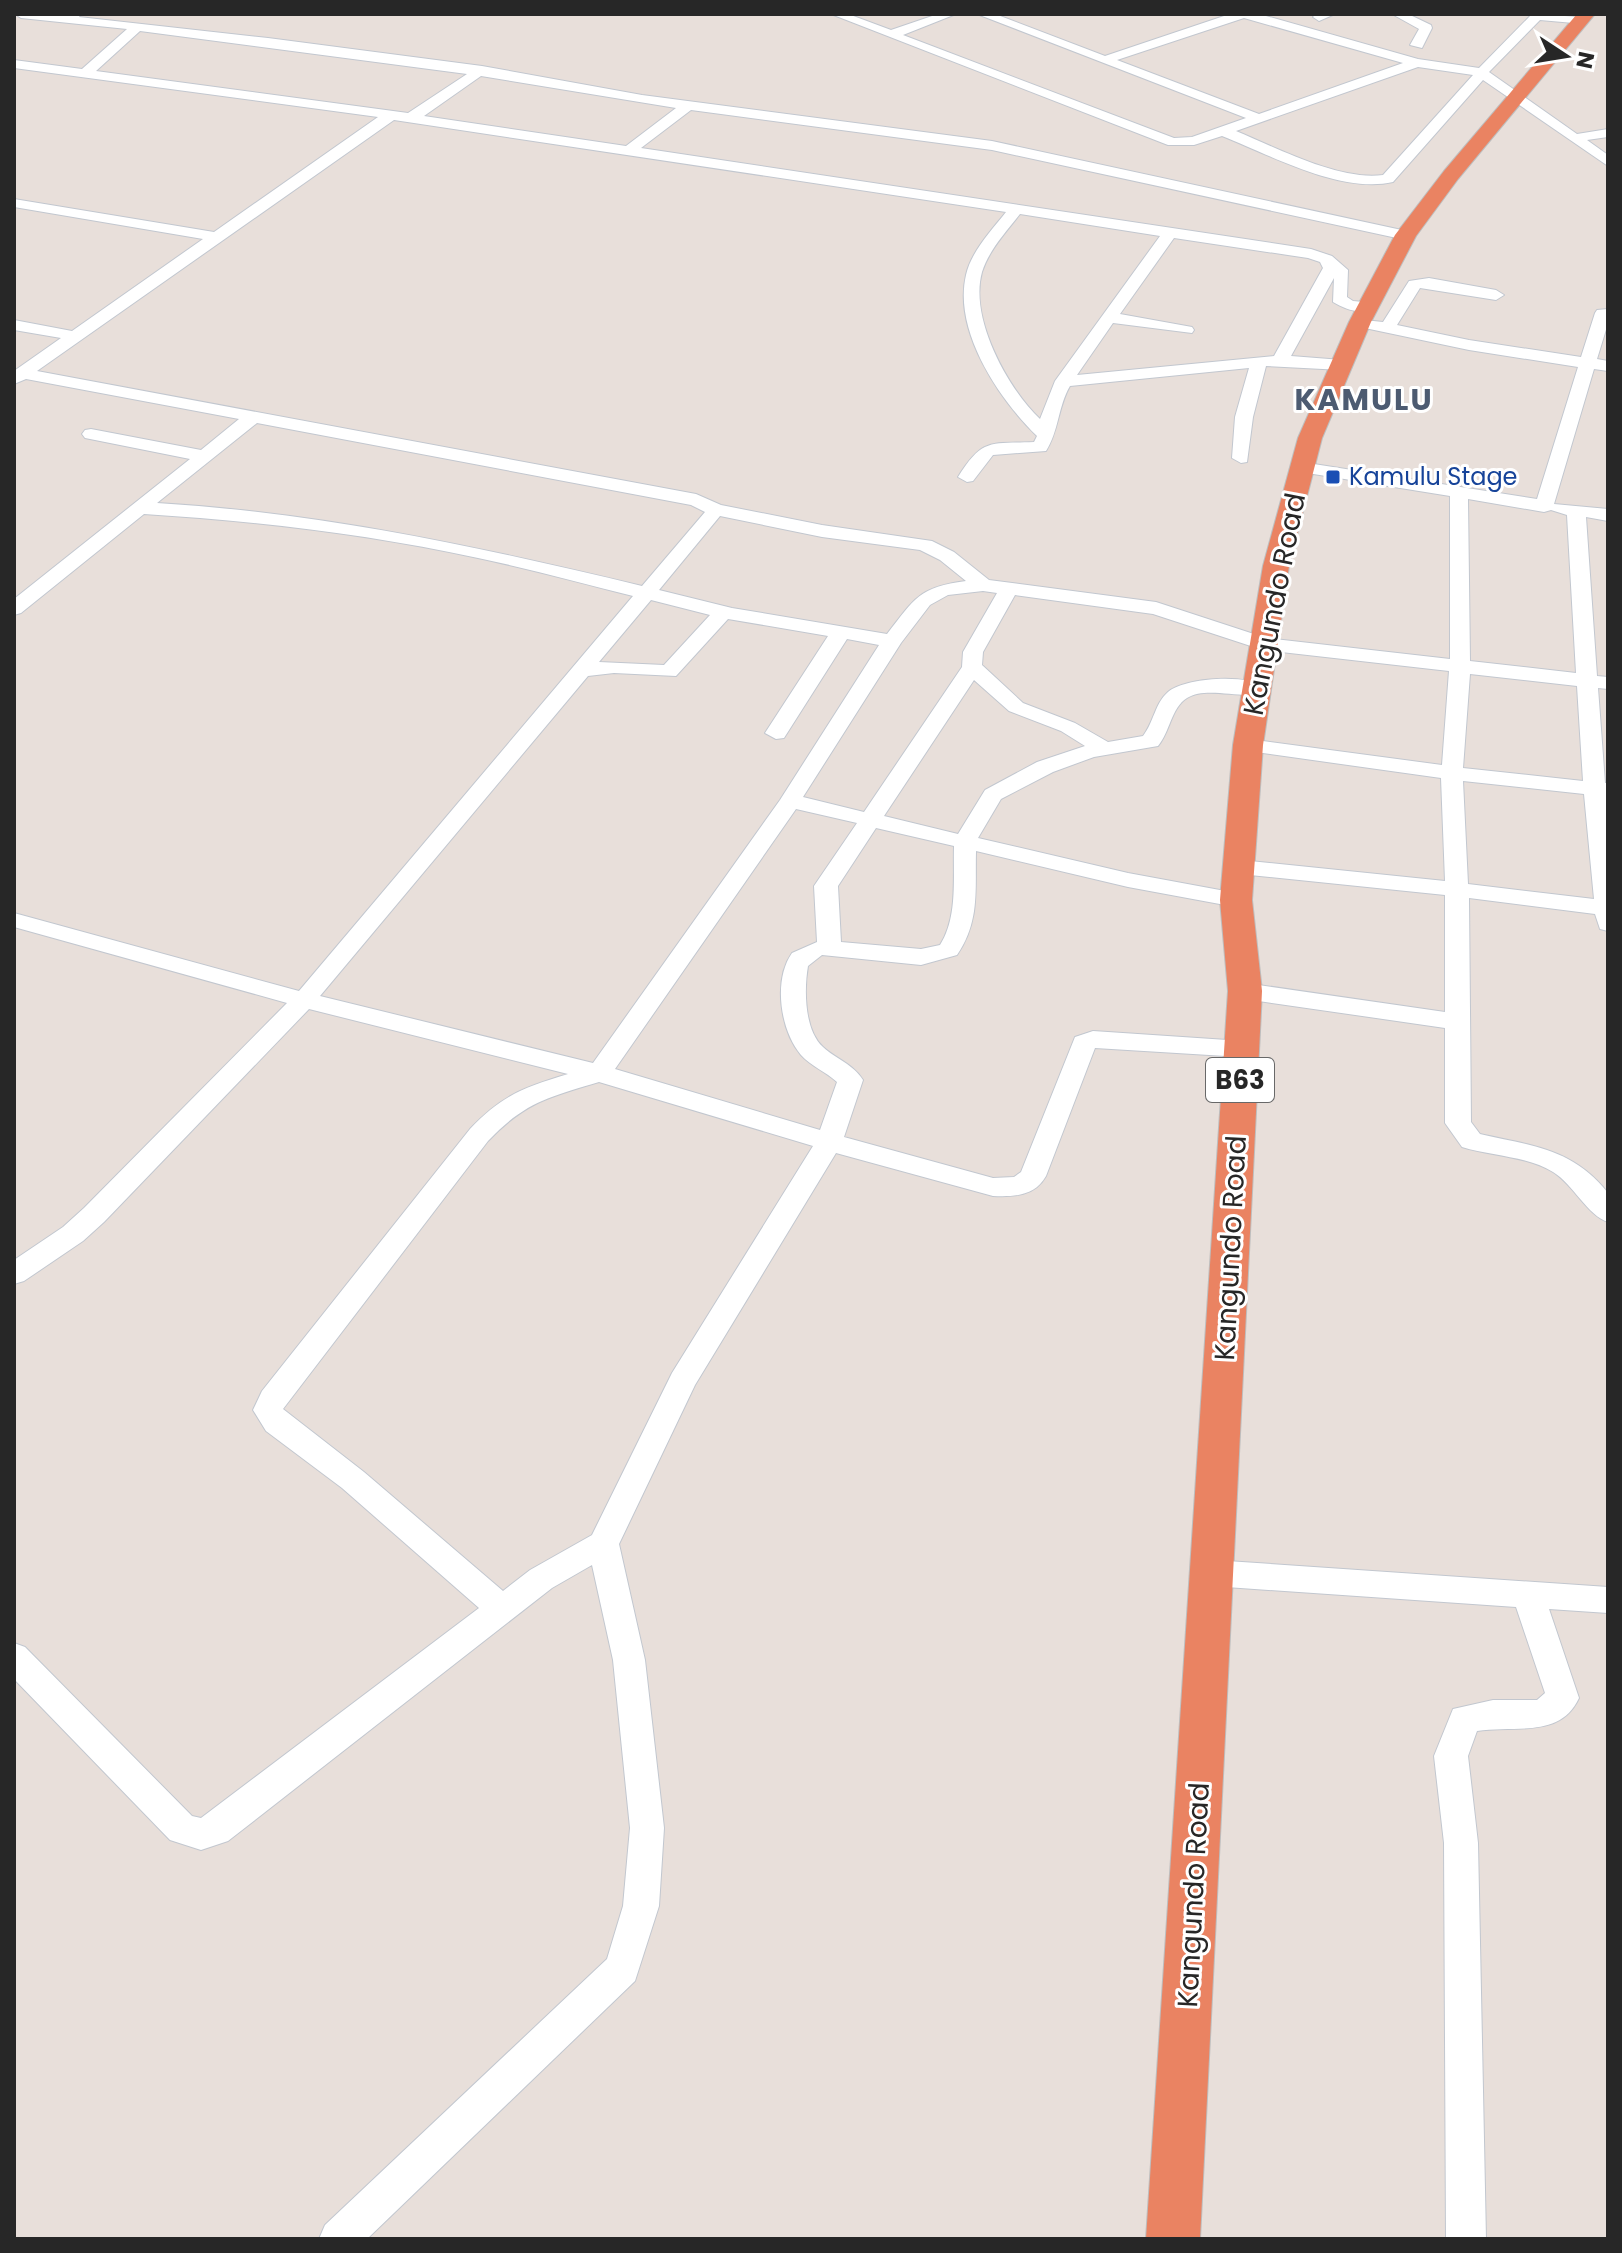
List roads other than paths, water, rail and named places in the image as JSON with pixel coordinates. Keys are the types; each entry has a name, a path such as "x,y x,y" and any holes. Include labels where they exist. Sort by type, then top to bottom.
{"highway":[{"name":"Kangundo Road","path":"1173,2239 1245,991 1238,883 1248,745 1276,566 1301,467 1342,365 1372,318 1406,235 1583,18"}],"street":[{"path":"21,14 71,17 482,70 688,105 932,136 1023,152 1406,235"},
{"path":"837,14 1173,142 1189,143 1255,117 1417,63"},
{"path":"890,35 950,14"},
{"path":"983,14 1255,117"},
{"path":"1105,60 1244,14 1417,63 1484,71"},
{"path":"1398,14 1426,28 1410,42 1484,71 1608,162"},
{"path":"1223,131 1350,179 1382,181 1388,179 1538,15 1583,18"},
{"path":"1285,25 1324,16 1348,24"},
{"path":"85,74 138,26"},
{"path":"14,76 20,65 391,115 1311,254 1331,262 1342,273 1339,299 1372,318 1469,345 1608,366"},
{"path":"411,118 482,70"},
{"path":"629,151 688,105"},
{"path":"18,376 391,115"},
{"path":"1575,138 1608,133"},
{"path":"14,203 216,237"},
{"path":"1016,209 975,268 972,290 983,341 1008,396 1045,434"},
{"path":"967,477 988,450 1040,447 1052,406 1064,381 1107,317 1145,273 1171,231"},
{"path":"1280,360 1331,268 1331,262"},
{"path":"1372,318 1415,284 1496,295"},
{"path":"1544,506 1603,313"},
{"path":"1107,317 1186,330"},
{"path":"14,325 75,336"},
{"path":"1064,381 1280,360 1342,365"},
{"path":"1241,458 1244,417 1259,362"},
{"path":"18,376 696,500 716,510 822,531 925,545 947,556 983,585"},
{"path":"14,609 253,417"},
{"path":"91,434 205,456"},
{"path":"1301,467 1608,515"},
{"path":"1459,492 1460,668 1452,773 1457,889 1458,1123 1471,1141 1539,1153 1558,1162 1592,1189 1608,1212"},
{"path":"139,508 239,514 381,534 478,552 723,612 892,641"},
{"path":"14,1274 73,1234 94,1215 304,1000 716,510"},
{"path":"790,801 1128,880 1457,889 1607,913 1597,682 1576,510"},
{"path":"501,1608 353,1480 276,1423 268,1410 272,1399 479,1135 503,1110 529,1095 599,1073 790,801 892,641 923,601 944,590 983,585 1010,587 1156,608 1263,644 1597,682"},
{"path":"14,587 35,591"},
{"path":"829,948 826,886 972,667 973,652 1010,587"},
{"path":"581,670 614,667 669,672 723,612"},
{"path":"776,733 840,634"},
{"path":"972,667 1016,707 1068,727 1102,747"},
{"path":"14,1657 182,1829 201,1834 216,1830 541,1579 603,1544 682,1381 829,1142 848,1092 850,1080 842,1070 809,1047 795,1011 794,971 798,960 810,951 829,948 921,957 949,950 960,932 963,917 965,841 993,795 1045,767 1102,747 1143,743 1155,738 1171,698 1186,688 1256,689"},
{"path":"1248,745 1452,773 1601,789"},
{"path":"14,920 304,1000 599,1073 993,1187 1017,1187 1033,1176 1078,1051 1084,1043 1093,1039 1242,1049"},
{"path":"1245,991 1457,1022"},
{"path":"339,2239 622,1969 641,1906 647,1828 629,1660 603,1544"},
{"path":"1212,1573 1608,1600"},
{"path":"1466,2239 1461,1843 1451,1756 1465,1719 1493,1714 1543,1714 1563,1698 1528,1594"}],"place":[{"name":"Kamulu Stage","path":"1333,477"}],"district":[{"name":"KAMULU","path":"1364,400"}]}
